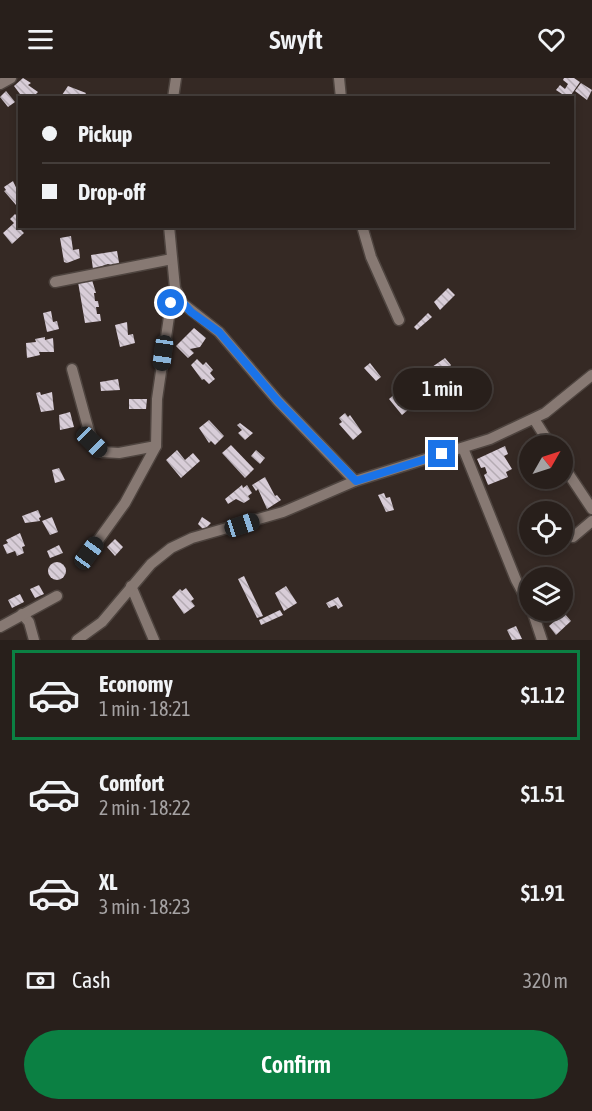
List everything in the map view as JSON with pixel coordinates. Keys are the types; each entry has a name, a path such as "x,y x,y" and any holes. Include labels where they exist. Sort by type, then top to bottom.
{"street":[{"path":"0,84 11,78"},
{"path":"173,96 176,78"},
{"path":"339,78 341,96"},
{"path":"169,228 177,296 191,312 219,332 278,401 356,481"},
{"path":"363,228 377,272 399,320"},
{"path":"55,282 172,259"},
{"path":"89,553 125,503 156,446 158,387 171,303 177,296"},
{"path":"72,369 92,442 102,452 119,453 156,446"},
{"path":"77,640 102,622 131,586 171,548 192,538 283,512 356,481 464,448 545,413 592,375"},
{"path":"534,419 544,435"},
{"path":"464,448 519,586"},
{"path":"573,481 592,510"},
{"path":"573,537 592,521"},
{"path":"131,586 154,640"},
{"path":"0,627 57,596"},
{"path":"22,614 29,622 34,640"},
{"path":"536,621 542,640"}],"building":[{"path":"23,78 31,83 28,85 38,92 38,96 22,96 14,86"},
{"path":"574,78 580,82 570,96 560,96 562,94 556,90 560,85 565,89 568,84 563,80"},
{"path":"581,83 592,90 587,100 575,91"},
{"path":"68,86 86,93 84,96 62,95"},
{"path":"6,91 15,102 8,107 0,97"},
{"path":"13,181 18,192 18,204 16,205 4,191 6,190 4,187"},
{"path":"15,214 18,217 18,228 22,228 21,230 24,233 12,244 3,233 14,223 10,219"},
{"path":"71,236 73,250 79,249 80,258 67,263 64,262 60,238"},
{"path":"117,251 120,268 108,264 93,269 91,255"},
{"path":"92,280 96,293 94,293 95,301 98,301 99,307 96,307 97,314 100,314 101,321 85,323 78,282"},
{"path":"448,288 455,295 440,310 434,302"},
{"path":"51,311 53,322 57,321 59,329 47,332 43,313"},
{"path":"428,313 432,317 417,330 414,327"},
{"path":"127,322 128,335 133,334 135,343 120,347 115,325"},
{"path":"194,328 206,338 200,347 190,349 194,353 188,358 176,346"},
{"path":"45,337 45,340 53,338 54,352 39,352 40,355 27,358 26,343 36,342 35,339"},
{"path":"445,358 451,365 447,370 453,376 446,383 432,367"},
{"path":"197,359 203,365 206,362 213,370 210,373 215,379 209,384 204,379 202,380 191,365"},
{"path":"370,363 381,377 376,381 364,368"},
{"path":"118,379 120,390 101,391 100,382"},
{"path":"40,392 41,395 52,392 54,410 41,412 36,393"},
{"path":"396,393 409,409 402,415 389,399"},
{"path":"129,399 147,399 146,409 129,409"},
{"path":"70,412 74,427 60,430 59,415"},
{"path":"345,413 348,417 350,415 362,432 353,440 339,424 342,422 339,418"},
{"path":"209,420 224,436 215,445 211,441 209,443 199,428"},
{"path":"240,423 253,433 245,440 238,433 242,430 237,425"},
{"path":"231,445 254,469 245,478 222,453"},
{"path":"505,446 508,454 504,456 512,469 506,472 508,477 488,485 484,475 487,473 485,467 481,468 477,459"},
{"path":"177,450 185,460 193,453 200,461 181,478 166,460"},
{"path":"256,450 265,458 260,464 251,456"},
{"path":"59,468 65,480 55,483 52,470"},
{"path":"265,477 275,496 277,495 281,500 267,509 258,489 256,491 252,485"},
{"path":"242,485 243,488 247,485 252,493 248,496 250,499 244,503 236,499 228,504 225,499"},
{"path":"384,493 386,498 390,497 394,510 386,512 378,495"},
{"path":"38,510 40,521 25,523 22,516"},
{"path":"52,517 58,532 50,535 42,521"},
{"path":"202,517 211,523 204,530 198,524"},
{"path":"20,533 25,546 22,547 24,553 17,556 15,551 7,554 3,545 8,543 6,540"},
{"path":"115,539 123,547 115,556 107,547"},
{"path":"59,545 63,553 50,558 47,551"},
{"path":"57,562 63,565 66,571 63,577 57,580 51,577 48,571 51,565"},
{"path":"244,576 263,616 257,618 238,579"},
{"path":"39,585 44,594 35,598 30,589"},
{"path":"286,586 297,603 284,611 275,593"},
{"path":"186,588 194,599 191,601 195,606 184,614 172,597 180,589 182,591"},
{"path":"20,594 24,602 12,608 8,600"},
{"path":"338,597 343,606 338,609 336,605 329,608 326,603"},
{"path":"280,610 283,615 261,625 259,620"},
{"path":"555,621 571,621 556,635 549,626"},
{"path":"516,626 522,639 512,640 507,630"}],"route":[{"path":"171,303 177,296 191,312 219,332 278,401 356,481 442,454"}]}
